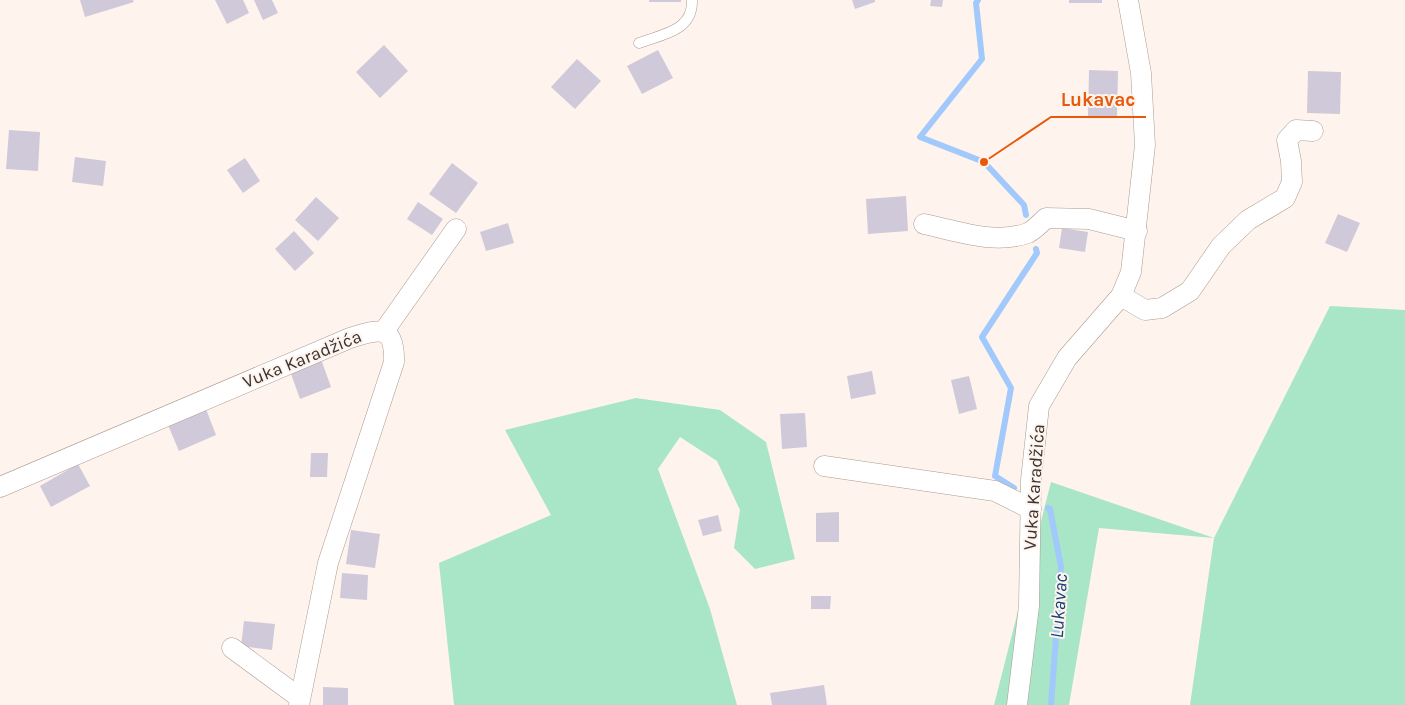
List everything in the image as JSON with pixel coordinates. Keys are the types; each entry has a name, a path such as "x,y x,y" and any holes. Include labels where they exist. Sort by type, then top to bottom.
{"street":[{"name":"Vuka Karadžića","path":"1017,705 1029,606 1031,480 1040,406 1066,358 1121,296 1131,272 1145,145 1141,73 1128,0"},
{"path":"1121,296 1144,310 1162,308 1190,291 1228,239 1248,220 1285,198 1292,182 1287,140 1296,130 1313,131"},
{"path":"924,224 983,237 1003,237 1029,232 1046,218 1089,219 1137,231"},
{"path":"384,331 456,229"},
{"name":"Vuka Karadžića","path":"0,487 350,338 372,330 384,331 390,336 394,346 394,362 328,563 299,702"},
{"path":"824,466 995,491 1031,509"},
{"path":"232,648 299,702"}],"lane":[{"path":"639,43 686,24 692,13 692,0"}],"green space":[{"path":"1330,306 1405,310 1405,705 1190,705 1214,538"},
{"path":"636,398 720,410 766,442 795,559 755,569 734,548 740,510 717,461 680,437 658,469 710,609 737,705 454,705 439,563 551,515 505,430"},
{"path":"1051,482 1214,538 1099,528 1069,705 994,705"}],"building":[{"path":"80,0 133,0 134,2 85,17"},
{"path":"215,0 243,0 249,13 227,24"},
{"path":"254,0 272,0 278,13 263,20"},
{"path":"649,0 681,0 681,2 649,2"},
{"path":"852,0 875,0 875,2 855,9"},
{"path":"931,0 943,0 942,7 930,6"},
{"path":"1069,0 1102,0 1102,3 1069,3"},
{"path":"384,45 408,71 380,98 356,72"},
{"path":"658,50 673,78 642,94 627,66"},
{"path":"577,59 601,81 575,109 551,87"},
{"path":"1089,70 1118,71 1117,117 1088,116"},
{"path":"1308,71 1341,72 1340,114 1307,113"},
{"path":"9,130 40,132 38,171 6,169"},
{"path":"75,157 106,161 103,186 72,182"},
{"path":"245,158 260,181 243,193 227,170"},
{"path":"452,163 478,183 456,213 429,194"},
{"path":"906,196 908,231 868,234 866,199"},
{"path":"316,197 339,218 318,241 295,220"},
{"path":"418,202 443,219 432,235 407,219"},
{"path":"1338,214 1360,223 1347,252 1325,243"},
{"path":"508,223 514,243 486,251 480,232"},
{"path":"1062,228 1088,232 1085,252 1059,248"},
{"path":"294,231 314,253 295,271 275,249"},
{"path":"321,359 331,387 300,399 290,371"},
{"path":"872,371 876,394 851,399 847,376"},
{"path":"969,376 977,409 959,414 951,380"},
{"path":"206,409 216,435 179,451 168,425"},
{"path":"805,413 807,447 782,449 780,414"},
{"path":"311,453 328,453 327,477 310,477"},
{"path":"78,464 90,486 51,507 40,486"},
{"path":"839,512 839,542 816,542 816,513"},
{"path":"718,515 722,531 703,536 698,520"},
{"path":"351,530 380,534 375,568 346,564"},
{"path":"342,573 368,575 367,600 340,598"},
{"path":"811,596 831,596 830,609 811,609"},
{"path":"244,621 275,624 272,650 241,646"},
{"path":"824,685 827,705 772,705 770,693"},
{"path":"323,687 348,688 348,705 323,705"}],"waterway":[{"name":"Lukavac","path":"978,0 976,3 982,59 920,137 984,162 1024,205 1026,215"},
{"name":"Lukavac","path":"1014,488 995,476 1011,388 982,337 1037,253 1036,249"},
{"name":"Lukavac","path":"1048,508 1050,509 1061,567 1051,705"}],"place":[{"name":"Lukavac","path":"984,162"}]}
